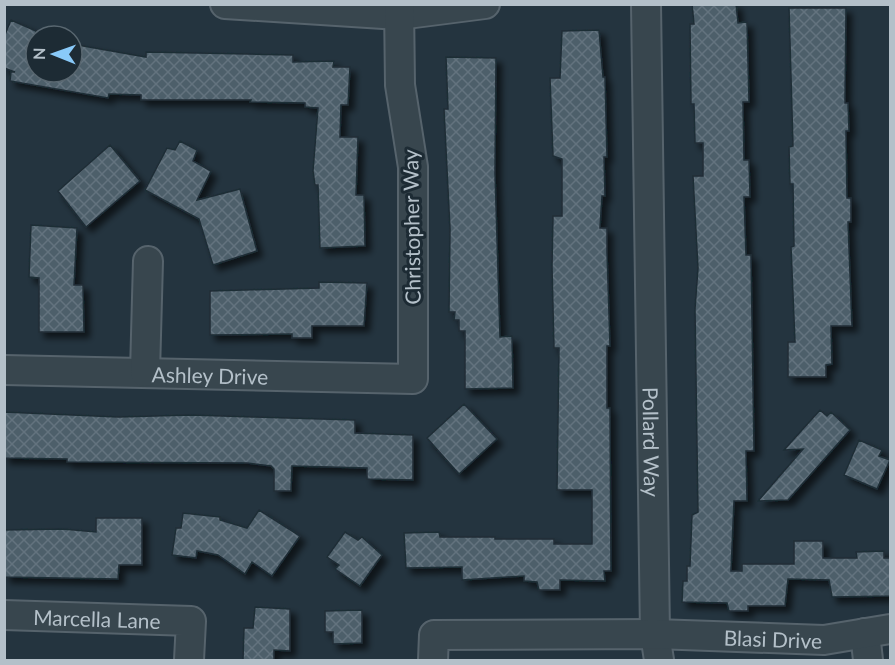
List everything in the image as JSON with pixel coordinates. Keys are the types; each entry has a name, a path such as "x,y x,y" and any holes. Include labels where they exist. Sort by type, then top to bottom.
{"street":[{"path":"225,4 399,10 485,4"},
{"name":"Pollard Way","path":"646,4 657,647"},
{"name":"Christopher Way","path":"399,10 400,85 413,167 413,379"},
{"path":"145,372 148,261"},
{"name":"Ashley Drive","path":"4,370 413,379"},
{"name":"Marcella Lane","path":"4,615 191,621 189,660"},
{"path":"433,660 434,635 657,647"},
{"name":"Blasi Drive","path":"657,647 824,640 874,641"}],"building":[{"path":"692,4 736,4 738,23 747,22 749,102 743,102 744,160 749,160 750,197 744,197 746,255 751,255 754,451 746,451 747,501 734,501 731,571 742,571 742,564 794,564 794,541 823,541 823,558 857,558 856,552 884,551 884,558 891,558 891,596 832,597 829,580 788,579 785,606 748,606 748,611 729,611 727,603 682,602 683,581 687,581 687,566 690,566 692,515 698,512 695,309 698,268 693,176 703,176 703,143 695,143 694,104 691,104 690,24 694,24"},
{"path":"789,8 846,8 845,103 848,103 849,131 846,131 847,198 851,198 851,222 848,222 852,326 831,326 832,364 826,365 826,377 788,377 788,342 795,342 791,247 794,246 793,184 790,184 789,147 793,146"},
{"path":"11,20 24,26 24,83 10,81 11,72 15,72 4,68 4,37"},
{"path":"599,30 603,77 605,77 607,157 604,157 605,196 602,196 600,228 607,228 610,346 607,346 607,408 610,408 611,571 604,571 605,581 560,580 560,590 539,590 537,582 524,581 524,576 462,580 462,567 406,568 404,533 439,532 440,537 554,539 554,544 592,544 592,490 557,490 559,348 554,348 552,267 553,216 562,216 562,159 553,156 550,78 560,78 562,31"},
{"path":"84,46 146,57 146,52 293,55 293,62 334,61 333,67 350,67 348,105 341,105 340,137 358,137 356,195 364,195 365,246 320,248 318,185 315,185 313,171 318,108 305,107 305,103 250,102 251,100 141,100 141,95 109,94 108,98 27,84 84,84"},
{"path":"446,57 496,58 495,173 500,337 512,336 513,388 465,389 465,331 459,331 459,320 454,320 455,312 449,312 450,229 444,109 448,109"},
{"path":"180,141 197,150 193,161 211,171 197,200 240,189 257,251 213,265 199,219 145,190 167,148 175,150"},
{"path":"110,145 140,181 86,227 58,191"},
{"path":"31,225 77,228 74,285 83,285 84,332 39,332 39,278 29,277"},
{"path":"319,282 367,283 364,326 312,326 312,338 292,338 292,334 210,335 210,291 319,288"},
{"path":"464,404 497,439 459,474 427,438"},
{"path":"820,410 827,416 831,412 850,430 788,500 758,501 803,449 784,450"},
{"path":"4,412 118,417 191,415 355,420 355,433 413,435 413,480 367,479 367,468 292,466 291,491 274,491 274,469 271,466 247,463 67,462 67,459 4,458"},
{"path":"859,440 882,450 879,456 890,460 877,489 844,475"},
{"path":"259,510 300,536 272,576 252,562 245,574 218,555 197,551 196,558 172,555 176,528 181,528 183,513 220,517 220,520 247,528"},
{"path":"96,518 142,518 142,565 119,565 118,579 5,577 4,530 63,529 96,532"},
{"path":"345,532 358,540 362,537 382,555 360,586 335,569 339,565 327,557"},
{"path":"255,607 290,609 290,651 274,650 274,660 243,660 244,628 253,628"},
{"path":"362,610 362,643 333,644 333,632 325,632 325,611"}]}
